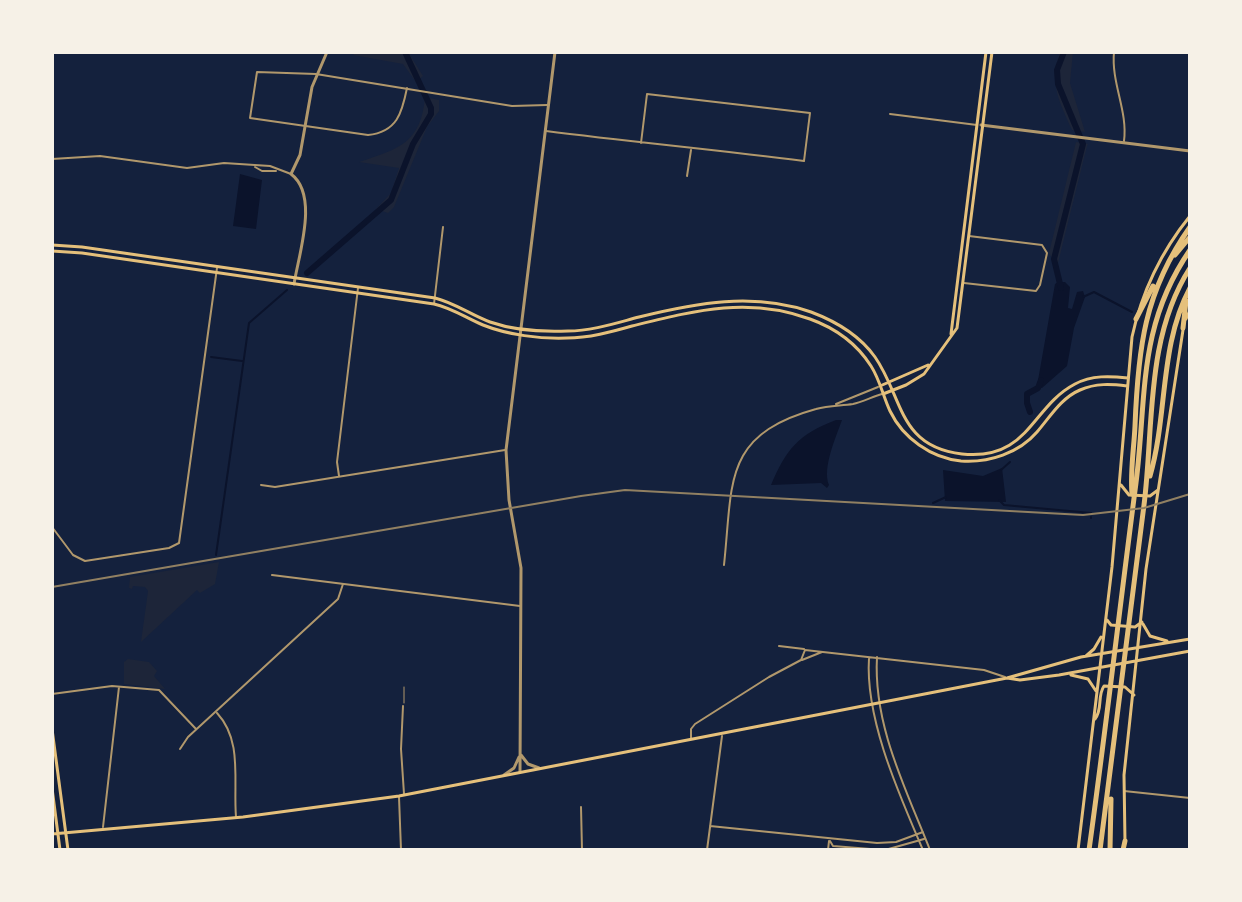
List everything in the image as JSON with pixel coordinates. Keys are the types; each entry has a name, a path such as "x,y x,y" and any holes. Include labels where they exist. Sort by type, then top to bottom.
{"highway":[{"path":"1136,462 1137,369 1145,321 1162,272 1190,227"},
{"path":"1136,319 1156,282 1190,237"},
{"path":"1089,850 1133,507 1145,367 1152,332 1167,289 1190,250"},
{"path":"1151,463 1153,386 1160,343 1172,302 1190,268"},
{"path":"1100,850 1146,488 1172,337 1190,289"},
{"path":"1183,328 1190,289"},
{"path":"1110,783 1110,850"},
{"path":"1124,850 1125,841"}],"main road":[{"path":"883,394 924,374 951,334 986,52"},
{"path":"951,334 957,328 962,301 992,52"},
{"path":"1078,850 1136,319 1154,268 1190,216"},
{"path":"52,245 217,267 434,304 487,327 562,339 601,334 715,307 783,312 813,320 855,346 872,368 891,412 903,430 919,445 955,460 980,461 1015,450 1030,439 1064,400 1076,392 1101,384 1127,386"},
{"path":"52,251 435,298 489,321 564,332 715,301 791,306 835,323 859,340 874,356 909,425 924,439 949,452 972,455 1012,444 1026,434 1059,396 1073,385 1101,376 1128,378"},
{"path":"402,299 403,293"},
{"path":"715,301 715,307"},
{"path":"956,301 962,301"},
{"path":"448,308 450,302"},
{"path":"1125,841 1123,791 1158,490 1176,359 1190,310"},
{"path":"813,320 815,314"},
{"path":"599,327 601,334"},
{"path":"880,386 930,365"},
{"path":"1026,434 1030,439"},
{"path":"1012,444 1015,450"},
{"path":"934,453 937,447"},
{"path":"1119,482 1129,495 1150,496 1158,490"},
{"path":"1105,616 1111,625 1135,627 1142,621"},
{"path":"1142,621 1150,636 1171,642"},
{"path":"1085,656 1094,649 1103,634"},
{"path":"52,834 236,818 401,796 1007,678 1019,672 1085,656 1190,639"},
{"path":"1007,678 1020,680 1067,674 1190,651"},
{"path":"1067,674 1088,679 1097,694"},
{"path":"1094,720 1099,714 1104,686 1125,687 1134,695"},
{"path":"52,729 68,850"},
{"path":"52,788 60,850"}],"street":[{"path":"291,174 300,155 316,74 327,52"},
{"path":"477,52 490,52"},
{"path":"520,772 521,559 509,500 506,450 555,52"},
{"path":"1114,52 1114,82 1126,130 1124,143"},
{"path":"407,88 398,120 385,132 368,135 250,118 257,72 316,74 407,88 512,106 548,105"},
{"path":"545,131 641,143 691,149 804,161 810,113 647,94 641,143"},
{"path":"890,114 1190,151"},
{"path":"687,176 691,149"},
{"path":"52,159 90,156 187,168 224,163 291,174 300,183 306,199 295,281"},
{"path":"434,304 443,227"},
{"path":"964,236 1042,245 1047,253 1040,285 1035,291 964,283"},
{"path":"52,527 81,561 169,548 179,543 217,267"},
{"path":"339,477 337,462 358,287"},
{"path":"724,565 734,477 747,447 761,432 778,422 880,386"},
{"path":"835,404 851,404 883,394"},
{"path":"261,485 275,487 506,450"},
{"path":"272,575 522,606"},
{"path":"180,749 197,729 338,599 343,584"},
{"path":"779,646 984,670 1007,678"},
{"path":"801,660 805,650"},
{"path":"691,739 691,729 695,724 769,677 822,652"},
{"path":"869,656 868,676 891,775 923,850"},
{"path":"877,657 876,677 898,773 930,850"},
{"path":"52,694 119,686 161,691 197,729"},
{"path":"103,830 119,686"},
{"path":"401,850 403,706"},
{"path":"216,712 226,723 234,742 236,818"},
{"path":"707,850 722,734"},
{"path":"520,753 528,764 539,768"},
{"path":"504,775 516,765 520,753"},
{"path":"1123,791 1190,798"},
{"path":"581,807 582,850"},
{"path":"710,826 883,843 923,832"},
{"path":"829,840 833,846 883,850 925,838"},
{"path":"828,850 829,840"}],"lane":[{"path":"403,706 404,687"}],"shaded area":[{"path":"356,52 408,52 423,76 416,82 403,64 353,55"},
{"path":"1060,52 1073,52 1070,83 1085,132 1072,130 1060,101 1055,74"},
{"path":"425,97 439,100 439,111 427,127 394,207 388,213 376,209 391,193 399,168 359,162 406,142 419,125"},
{"path":"1076,142 1088,144 1057,267 1049,253"},
{"path":"240,174 262,180 256,229 233,226"},
{"path":"1065,282 1070,287 1068,308 1072,309 1077,292 1083,291 1085,297 1074,328 1067,366 1042,388 1037,386 1055,284"},
{"path":"842,420 828,461 827,488 821,483 771,485 788,453 803,437"},
{"path":"1002,468 1006,502 945,501 943,470 983,476"},
{"path":"219,562 215,584 200,593 197,590 141,642 148,591 145,587 129,588 130,577"},
{"path":"128,659 149,662 157,671 154,676 165,689 124,684 124,662"}],"waterway":[{"path":"307,273 391,200 413,144 431,114 405,52"},
{"path":"1061,288 1054,259 1083,144 1058,84 1057,70 1064,52"},
{"path":"216,555 249,323 287,290"},
{"path":"1083,297 1094,292 1132,312"},
{"path":"211,357 242,361"},
{"path":"1030,412 1027,394 1038,388 1041,380"},
{"path":"1001,470 1010,462"},
{"path":"933,503 946,497"},
{"path":"999,500 1004,505 1091,513"}],"railway":[{"path":"52,587 625,490 1083,515 1144,508 1190,494"}]}
